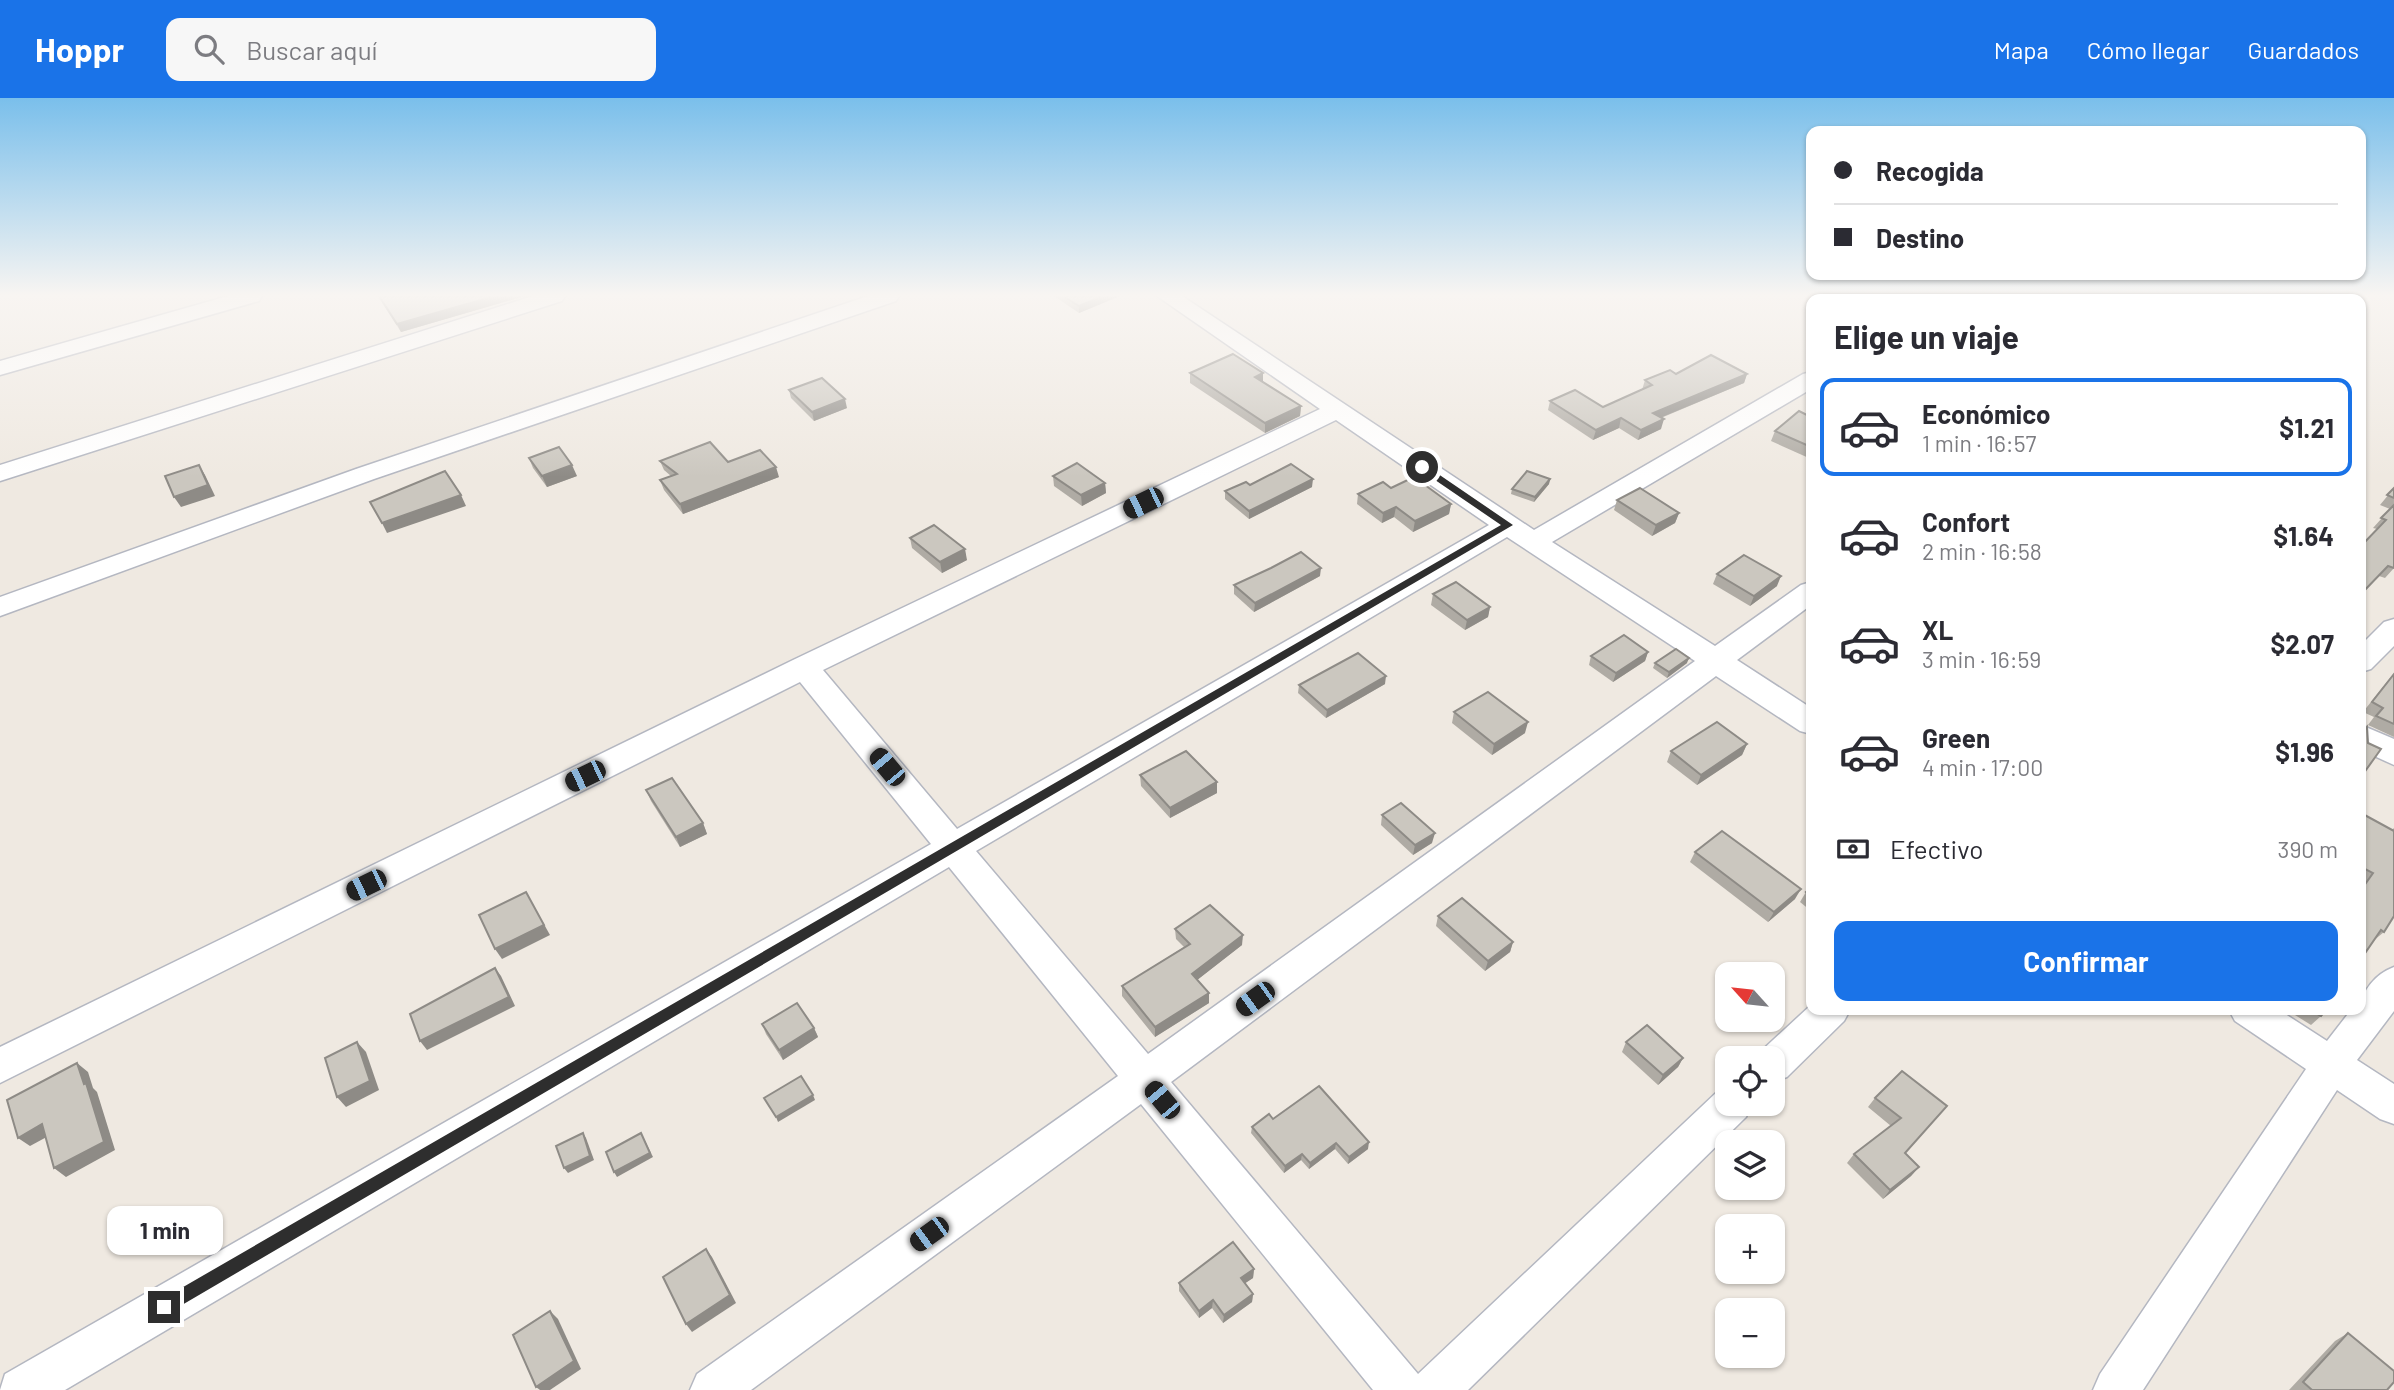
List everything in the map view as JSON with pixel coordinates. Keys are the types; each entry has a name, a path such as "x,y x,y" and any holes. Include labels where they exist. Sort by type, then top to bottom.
{"street":[{"path":"0,368 41,356"},
{"path":"0,472 364,356"},
{"path":"0,607 365,474 711,356"},
{"path":"1257,356 1520,534 1806,720"},
{"path":"21,1390 954,848 1520,534 1806,384"},
{"path":"0,1066 804,667 1337,410"},
{"path":"713,1390 1145,1079 1806,595"},
{"path":"2366,657 2394,629"},
{"path":"804,667 1402,1390"},
{"path":"2366,739 2394,753"},
{"path":"2116,1390 2331,1065 2394,983"},
{"path":"1785,1054 1826,1015"},
{"path":"2256,1015 2394,1107"},
{"path":"1435,1390 1720,1116"}],"building":[{"path":"1228,356 1237,356 1263,373 1255,377 1301,406 1265,423 1190,373"},
{"path":"1713,356 1747,374 1653,413 1664,419 1641,430 1621,418 1596,430 1550,401 1575,390 1603,407 1652,385 1645,380 1670,370 1676,374"},
{"path":"822,378 845,399 812,412 789,390"},
{"path":"1799,411 1806,414 1806,445 1775,431"},
{"path":"710,442 728,462 760,450 776,467 680,504 660,480 677,474 660,461"},
{"path":"559,447 572,465 542,476 529,458"},
{"path":"1077,463 1105,483 1081,495 1053,476"},
{"path":"1291,464 1313,479 1249,511 1225,491 1246,482 1250,485"},
{"path":"199,465 208,485 174,497 165,476"},
{"path":"445,471 461,495 382,523 370,502"},
{"path":"1527,471 1550,479 1535,497 1512,489"},
{"path":"1414,477 1451,504 1415,521 1396,507 1383,513 1358,494 1383,482 1391,488"},
{"path":"1640,488 1679,513 1656,525 1617,500"},
{"path":"2394,488 2394,498 2387,495"},
{"path":"2394,505 2394,568 2388,566 2366,589 2366,541 2386,520 2381,518"},
{"path":"934,525 965,549 940,562 910,538"},
{"path":"1301,552 1321,568 1255,603 1234,585 1271,568"},
{"path":"1744,555 1781,576 1754,596 1717,574"},
{"path":"1456,582 1490,607 1467,620 1433,594"},
{"path":"1624,635 1648,652 1616,673 1591,656"},
{"path":"1676,649 1689,658 1669,672 1655,663"},
{"path":"1358,653 1386,676 1327,710 1299,685"},
{"path":"2394,674 2394,724 2376,716 2383,708 2372,702"},
{"path":"1488,692 1528,722 1494,744 1454,712"},
{"path":"1717,722 1747,744 1701,775 1671,751"},
{"path":"2366,728 2368,743 2381,749 2366,770"},
{"path":"1186,751 1217,782 1170,808 1140,775"},
{"path":"672,778 703,823 676,837 646,790"},
{"path":"1401,803 1435,833 1415,845 1382,815"},
{"path":"2366,816 2394,831 2394,916 2366,952 2366,883 2373,873 2366,870"},
{"path":"1722,831 1801,889 1774,912 1695,852"},
{"path":"526,892 544,925 495,949 479,915"},
{"path":"1462,898 1513,942 1488,961 1438,916"},
{"path":"1210,905 1243,935 1192,974 1209,993 1155,1027 1122,986 1190,944 1175,929"},
{"path":"495,968 509,997 420,1041 410,1014"},
{"path":"797,1003 814,1028 779,1050 762,1024"},
{"path":"1647,1025 1683,1058 1663,1075 1626,1042"},
{"path":"357,1042 370,1081 337,1097 325,1058"},
{"path":"77,1063 104,1142 54,1168 42,1124 18,1138 7,1100"},
{"path":"1902,1071 1947,1106 1905,1153 1919,1167 1890,1190 1854,1154 1901,1118 1875,1098"},
{"path":"801,1076 813,1095 776,1117 764,1098"},
{"path":"1319,1086 1369,1142 1349,1157 1336,1143 1310,1163 1302,1154 1285,1166 1252,1127 1269,1114 1273,1119"},
{"path":"583,1133 590,1156 564,1168 556,1146"},
{"path":"641,1133 650,1153 614,1172 606,1152"},
{"path":"1233,1242 1254,1269 1241,1278 1253,1294 1224,1315 1213,1300 1199,1311 1179,1283"},
{"path":"706,1249 730,1295 686,1324 663,1277"},
{"path":"550,1311 574,1361 536,1387 513,1335"},
{"path":"2348,1333 2394,1371 2394,1382 2387,1390 2312,1390 2303,1382"}],"route":[{"path":"164,1307 1508,525 1422,467"}]}
